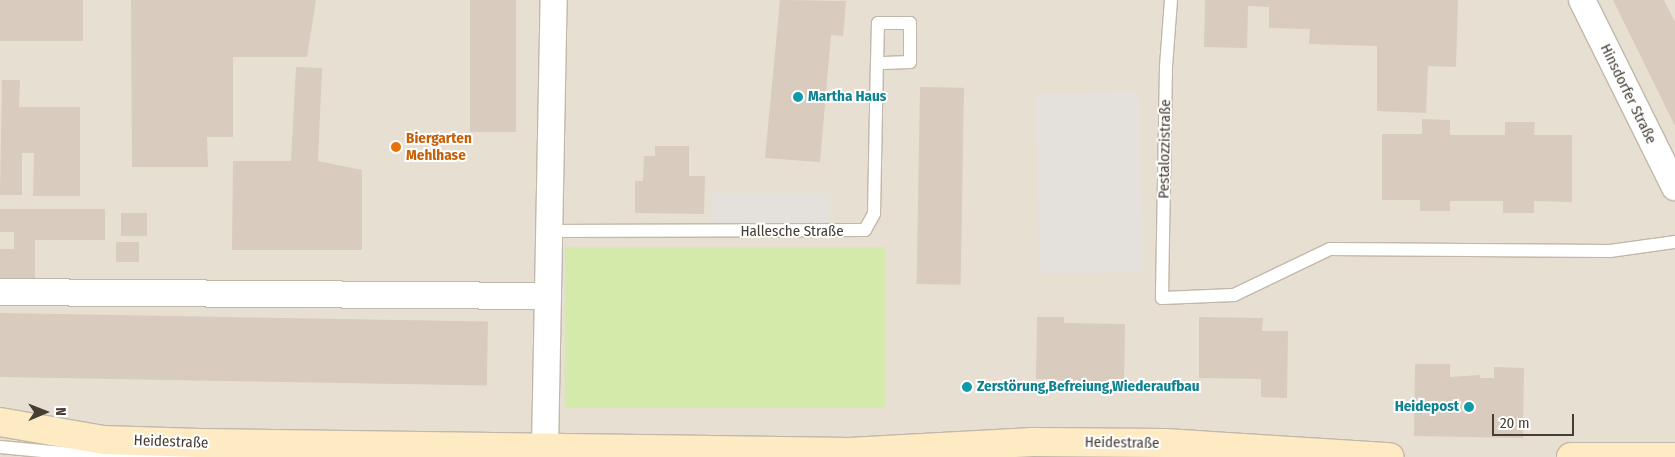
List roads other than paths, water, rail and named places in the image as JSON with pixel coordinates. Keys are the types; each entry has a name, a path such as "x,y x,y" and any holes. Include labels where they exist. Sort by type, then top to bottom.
{"main road":[{"name":"Heidestraße","path":"0,422 103,440 545,449 848,452 1034,450 1166,443 1390,457"},
{"path":"1570,457 1675,457"}],"street":[{"path":"545,449 554,0"},
{"name":"Hinsdorfer Straße","path":"1582,0 1675,187"},
{"path":"0,292 548,296"}],"lane":[{"name":"Pestalozzistraße","path":"1171,0 1166,66 1162,298 1234,295 1330,249 1610,251 1675,242"},
{"name":"Hallesche Straße","path":"549,231 850,233 865,230 874,214 877,64"},
{"path":"0,447 85,455 206,457"}],"place":[{"name":"Martha Haus","path":"798,97"},
{"name":"Biergarten Mehlhase","path":"396,147"},
{"name":"Zerstörung,Befreiung,Wiederaufbau","path":"967,387"},
{"name":"Heidepost","path":"1469,407"}]}
